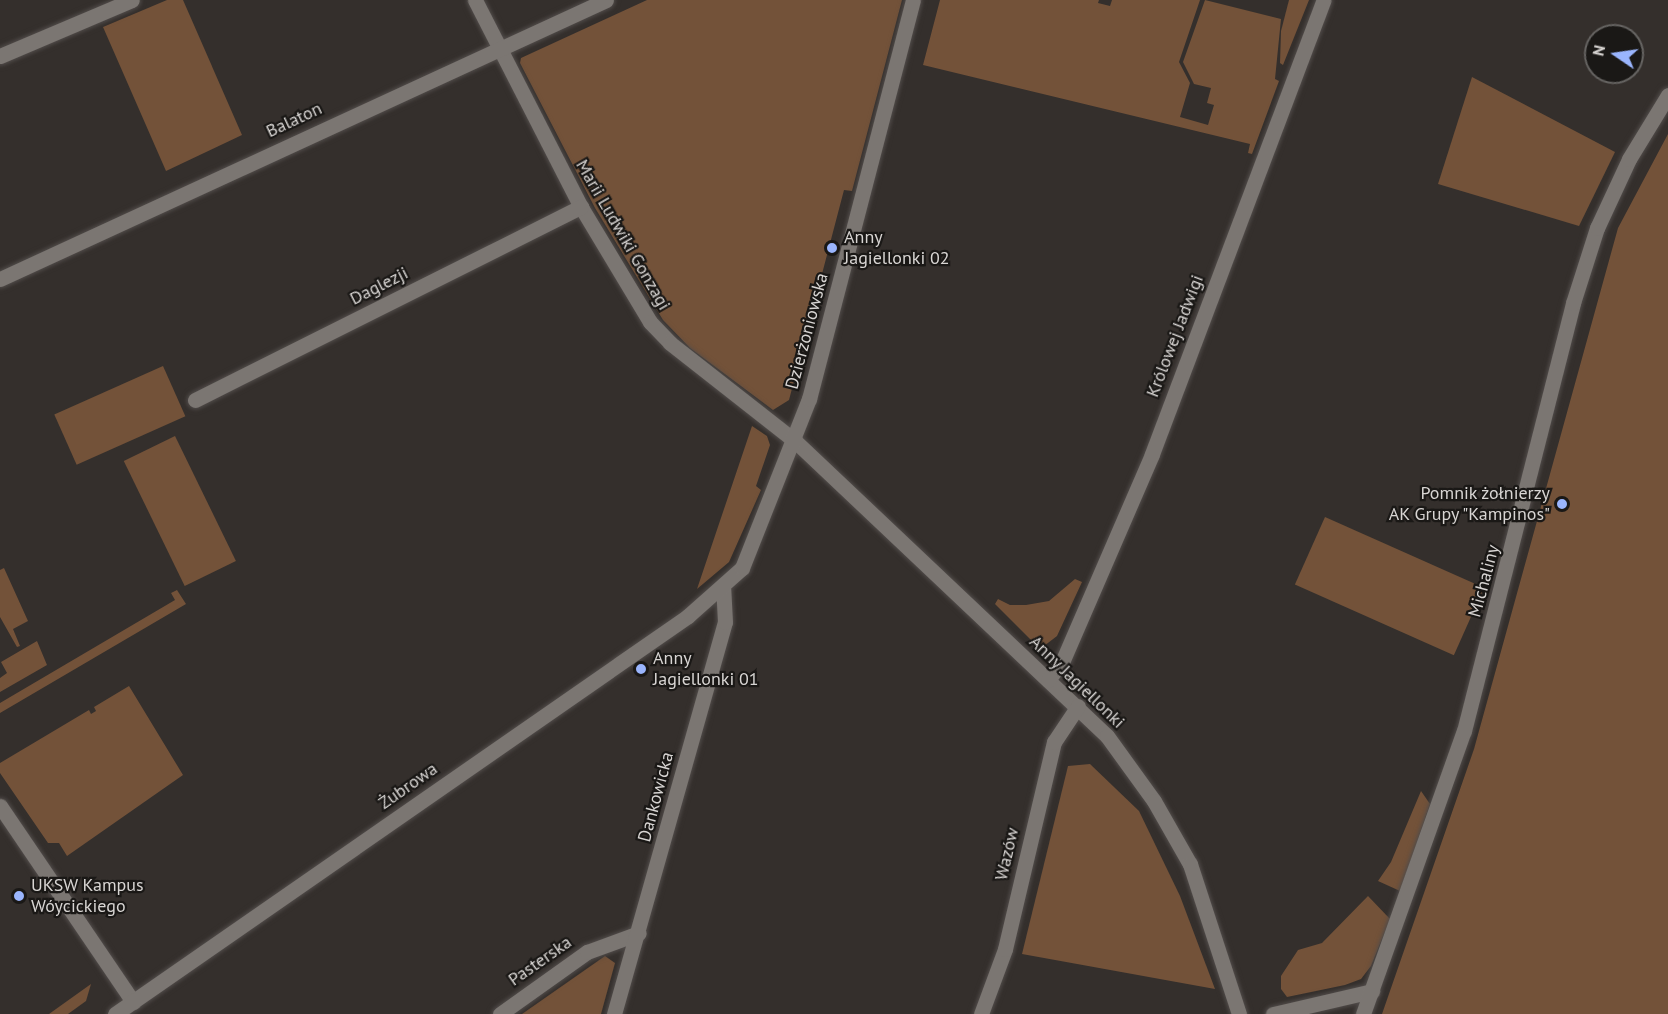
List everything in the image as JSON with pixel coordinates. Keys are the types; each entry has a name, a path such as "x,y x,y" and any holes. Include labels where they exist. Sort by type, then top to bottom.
{"street":[{"path":"0,56 132,0"},
{"name":"Marii Ludwiki Gonzagi","path":"475,0 581,207 650,322 670,343 795,441"},
{"name":"Balaton","path":"0,279 606,0"},
{"name":"Dzierżoniowska","path":"723,589 742,568 795,441 913,0"},
{"name":"Królowej Jadwigi","path":"1048,680 1063,660 1152,454 1324,0"},
{"name":"Michaliny","path":"1363,1014 1464,731 1573,303 1597,228 1629,159 1668,95"},
{"name":"Daglezji","path":"195,400 581,207"},
{"name":"Anny Jagiellonki","path":"795,441 1078,706 1107,736 1154,801 1190,864 1239,1014"},
{"name":"Dankowicka","path":"614,1014 639,933 725,622 723,589"},
{"name":"Żubrowa","path":"115,1014 723,589"},
{"name":"Wazów","path":"981,1014 1005,949 1054,742 1078,706"},
{"path":"0,806 133,1002"},
{"name":"Pasterska","path":"500,1014 587,952 639,933"},
{"path":"1273,1014 1372,991"}],"shaded area":[{"path":"167,0 183,0 242,135 166,171 103,27"},
{"path":"647,0 902,0 852,191 844,190 789,400 773,410 690,348 663,320 595,208 520,63 521,58"},
{"path":"940,0 1099,0 1098,3 1110,6 1112,0 1200,0 1179,62 1190,83 1180,117 1208,125 1214,105 1207,103 1211,88 1194,84 1183,62 1205,0 1281,19 1275,79 1279,81 1252,154 1248,153 1250,144 923,65"},
{"path":"1289,0 1309,0 1283,65 1280,63 1281,31"},
{"path":"1472,77 1615,152 1579,226 1438,184"},
{"path":"1668,134 1668,1014 1382,1014 1474,749 1618,228"},
{"path":"163,366 185,416 77,465 54,414"},
{"path":"752,426 767,436 770,445 756,486 761,490 729,562 697,589"},
{"path":"175,436 236,561 185,586 124,461"},
{"path":"1325,517 1484,588 1454,655 1295,585"},
{"path":"4,568 28,621 13,629 20,646 17,647 0,617 0,570"},
{"path":"1075,579 1082,582 1057,636 1044,646 1036,645 995,604 998,599 1010,605 1049,601"},
{"path":"177,590 186,604 0,713 0,703 175,600 171,593"},
{"path":"37,641 47,665 0,692 0,678 7,673 1,662"},
{"path":"129,686 183,775 67,856 59,843 48,843 0,773 0,763 89,710 91,714 96,711 94,707"},
{"path":"1090,764 1139,811 1180,896 1215,989 1022,954 1068,766"},
{"path":"1421,791 1430,804 1400,891 1378,881 1391,862"},
{"path":"1368,896 1390,919 1371,966 1361,979 1345,985 1287,997 1281,989 1281,976 1298,950 1322,943"},
{"path":"605,956 615,963 601,1014 522,1014"},
{"path":"91,984 86,1001 68,1014 49,1014"}],"place":[{"name":"Anny Jagiellonki 02","path":"832,248"},
{"name":"Pomnik żołnierzy AK Grupy \"Kampinos\"","path":"1562,504"},
{"name":"Anny Jagiellonki 01","path":"641,669"},
{"name":"UKSW Kampus Wóycickiego","path":"19,896"}]}
